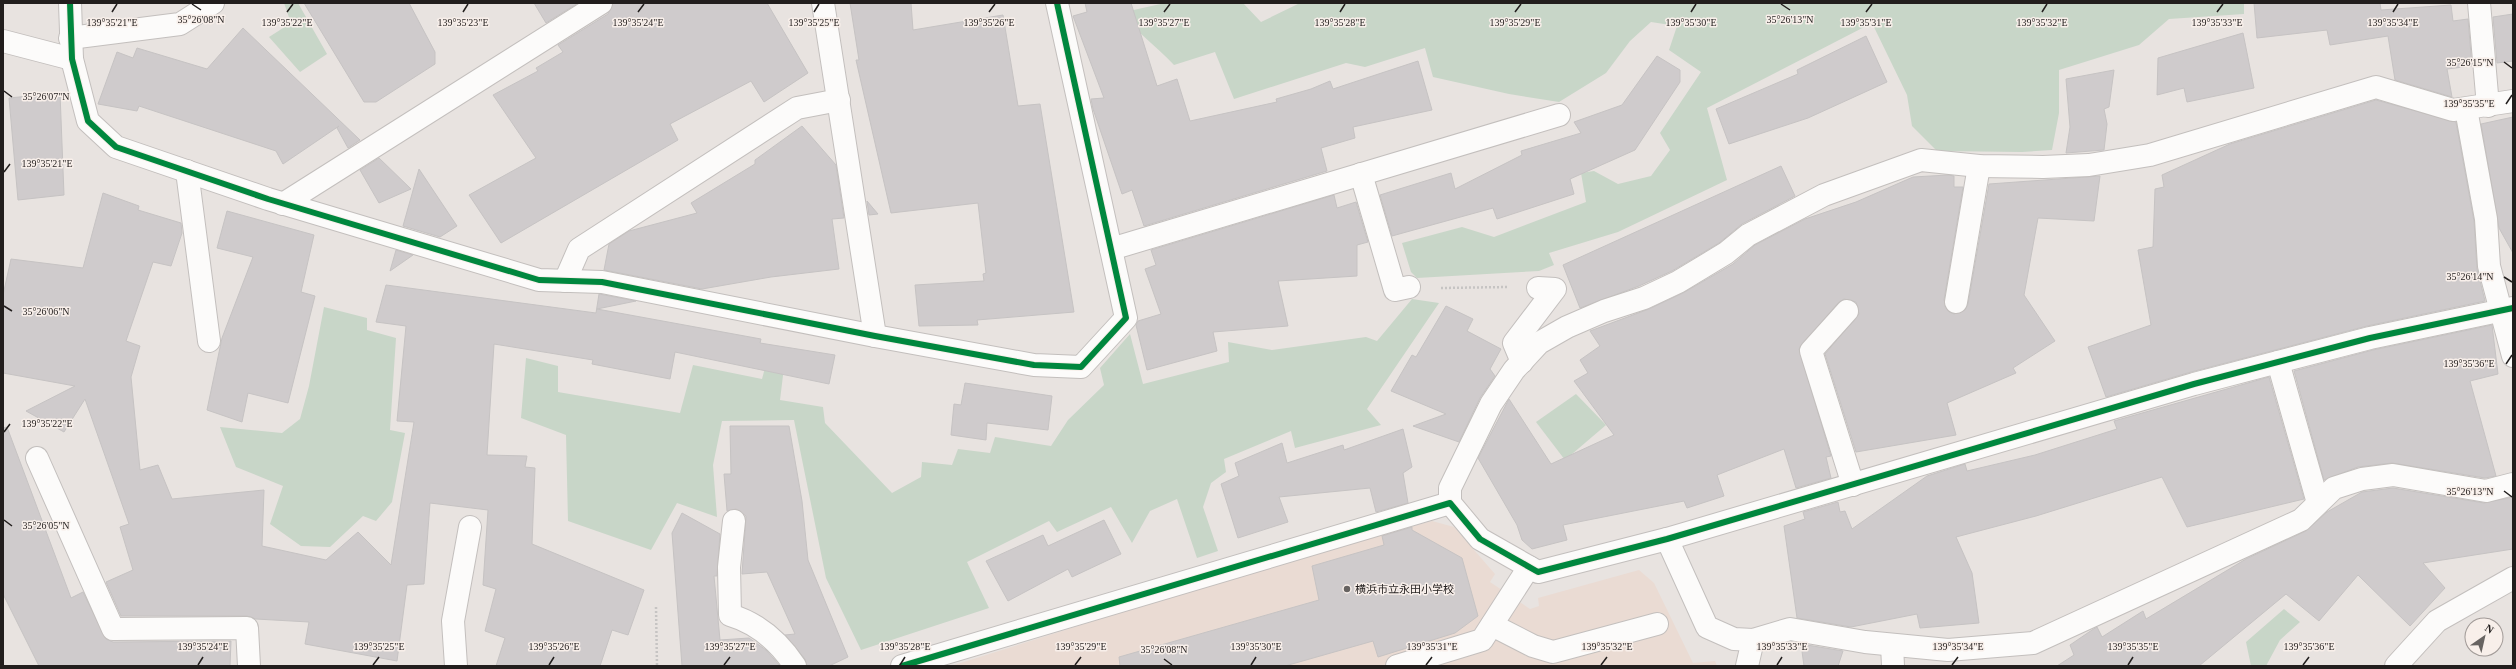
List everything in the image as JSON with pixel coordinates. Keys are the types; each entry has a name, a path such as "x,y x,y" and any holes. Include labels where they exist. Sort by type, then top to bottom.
{"street":[{"path":"70,3 71,48 88,120 116,148 283,204 539,280 602,282 875,336 1034,364 1081,368 1126,318 1056,3"},
{"path":"3,41 71,48 180,24 212,3"},
{"path":"283,204 601,3"},
{"path":"822,3 839,100 875,336"},
{"path":"2480,3 2488,106"},
{"path":"2506,310 2370,338 2194,384 1667,539 1538,572 1480,539 1450,503 1450,488 1491,404 1522,362 1539,343 1566,327 1604,311 1644,298 1678,282 1726,253 1748,235 1824,195 1921,160 1979,166 2089,165 2150,155 2376,87 2453,110 2488,106 2513,101"},
{"path":"565,281 579,249 797,108 839,100"},
{"path":"2466,109 2486,219 2489,266 2506,310 2513,356"},
{"path":"1111,249 1559,115"},
{"path":"1956,302 1979,166"},
{"path":"187,171 209,340"},
{"path":"1362,174 1395,290 1408,287"},
{"path":"1522,362 1514,343 1555,289 1538,288"},
{"path":"1848,311 1811,351 1853,485"},
{"path":"2278,362 2318,504"},
{"path":"38,458 113,629 247,628 249,666"},
{"path":"1667,539 1708,627 1734,639 1753,640 1790,629 1892,656 2033,643 2301,520 2334,488 2362,479 2393,475 2486,491 2513,484"},
{"path":"902,666 1450,503"},
{"path":"734,521 729,567 730,614 745,619 768,634 795,666"},
{"path":"456,666 453,621 470,527"},
{"path":"1397,666 1482,640 1529,568"},
{"path":"2396,666 2437,621 2513,578"},
{"path":"1492,625 1533,646 1553,652 1657,624"},
{"path":"1747,666 1753,640"}],"path":[{"path":"1462,289 1502,287"},
{"path":"656,607 657,666"}],"shaded area":[{"name":"横浜市立永田小学校","path":"1432,521 1454,527 1495,574 1490,582 1530,609 1539,606 1538,598 1639,570 1654,583 1693,663 1715,661 1717,666 951,666 1291,559"}],"green space":[{"path":"284,3 298,3 327,54 300,72 269,37 291,23"},
{"path":"1165,3 1243,3 1261,22 1300,3 2244,3 2244,14 2169,19 2139,45 2059,70 2059,113 2052,150 2022,152 1937,151 1912,126 1907,95 1872,23 1707,108 1727,180 1618,232 1549,253 1554,265 1539,271 1417,278 1411,272 1402,243 1462,227 1494,237 1586,202 1581,173 1594,171 1618,184 1651,176 1670,150 1660,133 1701,72 1669,50 1677,26 1651,22 1630,41 1606,73 1559,102 1509,94 1433,77 1425,48 1365,67 1346,63 1234,99 1215,52 1174,65 1120,13"},
{"path":"1412,299 1439,303 1367,409 1381,425 1295,448 1291,431 1224,459 1226,472 1211,483 1203,507 1218,551 1197,558 1177,499 1150,511 1132,543 1111,507 1057,532 1049,521 967,562 989,608 861,650 826,578 794,420 722,421 713,465 717,517 677,503 651,550 568,521 566,435 521,418 526,358 558,366 558,392 680,413 693,365 762,379 770,349 786,351 780,400 823,407 825,423 892,493 921,477 922,462 952,465 958,449 990,453 995,437 1051,446 1068,420 1104,385 1100,368 1130,334 1143,384 1229,362 1228,342 1272,350 1366,337 1377,341"},
{"path":"324,307 367,318 367,330 396,338 390,430 405,433 392,502 376,521 363,516 330,547 301,546 270,524 283,486 236,467 220,427 282,433 300,419 309,386"},
{"path":"1576,394 1606,425 1565,460 1536,422"},
{"path":"2284,609 2300,622 2280,640 2266,666 2251,666 2246,642"}],"building":[{"path":"304,3 409,3 435,52 435,64 376,102 364,102"},
{"path":"534,3 578,3 546,23"},
{"path":"613,3 767,3 808,73 764,102 751,81 670,124 678,140 501,243 469,195 536,158 493,95 538,71 536,68 563,52 558,45 608,14"},
{"path":"850,3 911,3 913,30 1003,15 1018,106 1040,104 1074,312 977,320 978,325 919,326 915,285 984,281 983,274 986,273 978,203 891,213 856,60 859,60"},
{"path":"1085,3 1131,3 1157,86 1177,79 1190,121 1277,102 1276,99 1311,89 1330,81 1333,89 1418,61 1432,110 1353,127 1355,138 1321,148 1327,171 1144,226 1132,190 1122,194 1093,109 1091,99 1104,98 1073,16 1087,12"},
{"path":"2254,3 2380,3 2381,10 2451,5 2453,21 2468,19 2472,66 2447,69 2452,97 2395,80 2388,36 2330,45 2327,30 2257,38"},
{"path":"2513,14 2513,61 2497,63 2493,17"},
{"path":"243,28 360,140 348,148 337,128 339,126 283,164 276,151 139,106 137,111 98,104 117,52 133,58 137,48 207,69"},
{"path":"2243,33 2254,88 2187,102 2184,88 2157,95 2158,58"},
{"path":"1866,36 1887,82 1808,118 1729,144 1716,109 1798,74 1797,70"},
{"path":"1657,56 1680,70 1680,82 1635,150 1570,179 1574,194 1497,219 1493,208 1392,236 1380,195 1451,173 1455,189 1522,155 1521,151 1581,133 1574,122 1622,105"},
{"path":"2114,70 2109,107 2104,109 2107,124 2104,150 2066,153 2070,127 2066,79"},
{"path":"60,93 64,195 18,200 9,98"},
{"path":"2376,100 2456,122 2474,221 2477,269 2485,301 2367,326 2191,372 2106,397 2088,347 2151,325 2138,250 2153,247 2155,189 2164,187 2162,175 2230,144"},
{"path":"2513,117 2513,253 2499,228 2481,124"},
{"path":"802,126 836,165 844,218 832,219 839,269 771,277 702,289 604,270 609,244 629,231 697,213 691,203 755,164 755,160"},
{"path":"379,158 411,189 379,203 360,170"},
{"path":"1781,166 1795,196 1742,224 1719,243 1672,271 1639,286 1580,308 1563,265"},
{"path":"419,169 457,226 440,237 403,226"},
{"path":"1954,176 1954,187 1963,187 1944,300 1948,311 1954,314 1965,310 1968,304 1989,184 2100,176 2094,221 2038,218 2024,295 2055,341 2013,368 2016,373 1947,403 1956,435 1856,452 1825,354 1859,314 1856,302 1844,299 1838,303 1799,349 1831,456 1826,457 1831,478 1796,488 1784,449 1717,475 1724,496 1687,508 1684,501 1563,525 1567,540 1532,549 1522,540 1517,525 1478,458 1509,399 1551,464 1614,435 1574,381 1588,373 1580,360 1600,346 1590,331 1649,309 1683,293 1733,264 1755,245 1805,219 1856,202 1913,177"},
{"path":"103,193 139,206 138,210 181,223 182,233 171,266 153,262 126,341 140,346 131,377 140,470 158,465 172,499 264,490 262,546 326,560 358,532 391,565 414,422 397,421 406,326 376,322 386,285 596,313 599,294 636,301 597,309 761,339 760,343 835,355 829,384 675,352 670,379 592,364 593,360 494,344 487,455 527,456 525,467 535,468 532,544 644,590 628,635 612,630 600,666 496,666 505,638 485,631 496,589 483,585 488,510 430,503 424,584 407,585 397,661 305,644 309,622 256,619 247,616 121,616 106,582 133,570 120,527 129,524 85,399 64,432 26,411 75,386 3,373 3,295 11,259 83,268"},
{"path":"1334,195 1337,208 1356,202 1368,242 1357,245 1357,276 1278,281 1288,326 1213,332 1217,351 1147,370 1136,325 1138,321 1161,314 1145,269 1156,265 1151,250"},
{"path":"867,201 878,214 869,215"},
{"path":"227,211 314,235 301,292 315,296 288,403 248,393 242,422 207,410 222,338 253,257 217,248"},
{"path":"396,250 413,255 390,271"},
{"path":"1446,306 1473,319 1467,331 1501,349 1490,369 1495,376 1480,398 1459,442 1413,426 1446,414 1391,391 1412,355 1416,357"},
{"path":"2492,325 2498,374 2470,381 2496,476 2485,478 2392,463 2358,467 2324,480 2294,371 2373,350"},
{"path":"2269,377 2304,499 2187,527 2162,477 2036,516 1956,537 1972,573 1979,623 1920,628 1917,614 1851,627 1797,618 1784,526 1805,519 1803,512 1838,502 1840,512 1845,511 1852,529 1927,476 1965,464 1967,471 2035,455 2117,429 2114,421"},
{"path":"965,383 1052,396 1048,430 987,423 986,440 951,435 954,404 961,405"},
{"path":"730,426 789,426 802,501 808,560 848,657 829,666 807,666 805,659 785,635 795,634 767,572 742,574 746,516 736,509 727,511 724,474 731,474"},
{"path":"7,427 71,598 83,592 106,639 113,642 231,641 230,666 39,666 3,594 3,428"},
{"path":"1403,429 1412,467 1403,473 1408,503 1376,512 1370,488 1279,497 1288,522 1238,538 1221,484 1239,476 1235,463 1282,443 1287,463 1343,445 1344,450"},
{"path":"2393,488 2484,503 2513,497 2513,549 2423,563 2445,588 2410,626 2358,575 2319,621 2286,594 2199,666 2057,666 2074,655 2070,645 2097,627 2102,637 2143,611 2146,619 2246,559 2306,531 2327,512 2362,492"},
{"path":"682,513 720,534 717,576 714,576 720,640 749,638 766,650 780,666 682,666 672,533"},
{"path":"1104,520 1121,554 1072,577 1068,569 1008,601 986,561 1043,535 1048,546"},
{"path":"1412,527 1412,530 1462,558 1478,616 1455,633 1378,657 1373,641 1285,666 1120,666 1119,657 1319,600 1312,566 1384,545 1382,536"},
{"path":"1801,644 1843,651 1838,666 1804,666"}],"cycle path":[{"path":"70,3 72,59 88,121 116,147 268,199 539,280 602,282 875,336 1034,365 1081,367 1126,318 1057,3"},
{"path":"902,666 1450,503 1480,539 1538,572 1667,539 2194,384 2370,338 2513,308"}],"place":[{"name":"横浜市立永田小学校","path":"1347,589"}]}
